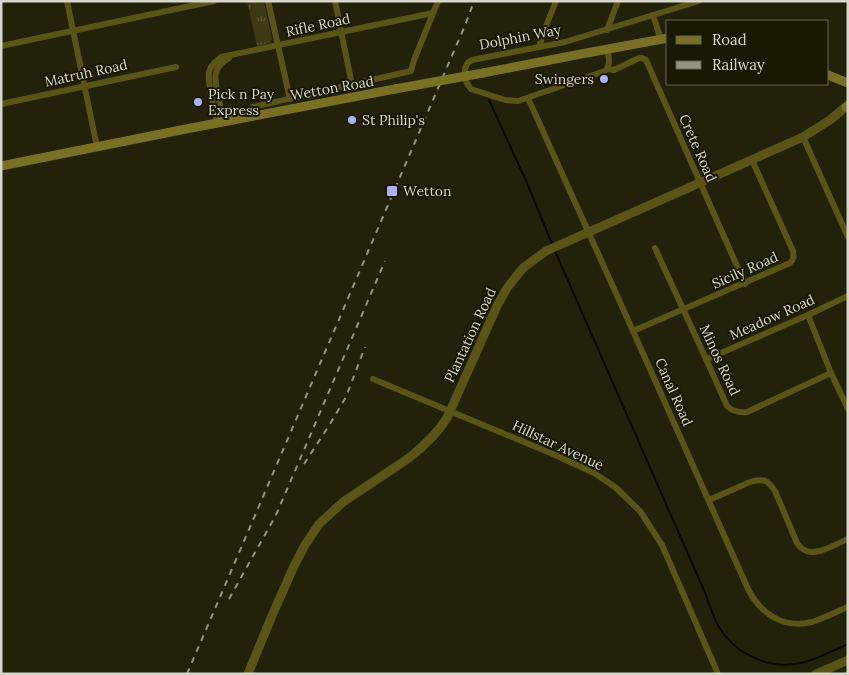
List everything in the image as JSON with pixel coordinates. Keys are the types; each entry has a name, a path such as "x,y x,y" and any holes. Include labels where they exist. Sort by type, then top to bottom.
{"main road":[{"name":"Wetton Road","path":"1,166 221,122 664,39"},
{"path":"829,75 848,82"}],"street":[{"path":"67,1 97,146"},
{"path":"1,46 214,1"},
{"path":"268,1 290,99"},
{"path":"336,1 352,85"},
{"path":"252,107 411,72 438,1"},
{"path":"539,47 556,1"},
{"path":"607,30 618,1"},
{"path":"674,9 677,1"},
{"name":"Dolphin Way","path":"608,69 518,101 511,101 474,90 468,84 464,70 467,63 472,60 565,42 699,1"},
{"name":"Rifle Road","path":"221,122 210,86 209,72 215,62 222,57 433,13"},
{"path":"653,15 664,39"},
{"path":"607,49 608,69"},
{"name":"Crete Road","path":"608,69 614,70 639,58 646,60 745,284"},
{"name":"Matruh Road","path":"1,104 176,67"},
{"name":"Canal Road","path":"528,98 751,594 760,608 768,614 789,623 800,624 821,619 848,607"},
{"name":"Plantation Road","path":"248,674 297,561 319,524 343,502 418,451 438,432 447,418 497,306 513,280 526,266 546,251 803,137 822,126 847,106"},
{"path":"803,137 848,237"},
{"name":"Sicily Road","path":"633,331 745,284 790,263 794,258 793,251 752,160"},
{"name":"Minos Road","path":"655,248 727,406 731,410 742,413 747,412 831,373"},
{"name":"Meadow Road","path":"707,359 848,296"},
{"path":"808,315 831,373 848,409"},
{"name":"Hillstar Avenue","path":"373,379 555,455 594,473 615,488 640,511 662,545 718,674"},
{"path":"709,500 750,482 756,480 766,481 771,483 797,543 802,550 816,552 848,539"},
{"path":"816,674 848,660"}],"green space":[{"path":"247,1 264,1 272,39 270,43 257,46"}],"waterway":[{"path":"489,100 527,183 552,244"},
{"path":"555,251 719,627 735,646 756,659 768,663 793,664 805,662 848,644"}],"railway":[{"path":"187,674 474,1"},
{"path":"229,599 276,515 385,261"},
{"path":"304,464 346,397 365,347"}],"place":[{"name":"Swingers","path":"604,79"},
{"name":"Pick n Pay Express","path":"198,102"},
{"name":"St Philip's","path":"352,120"},
{"name":"Wetton","path":"392,191"}]}
